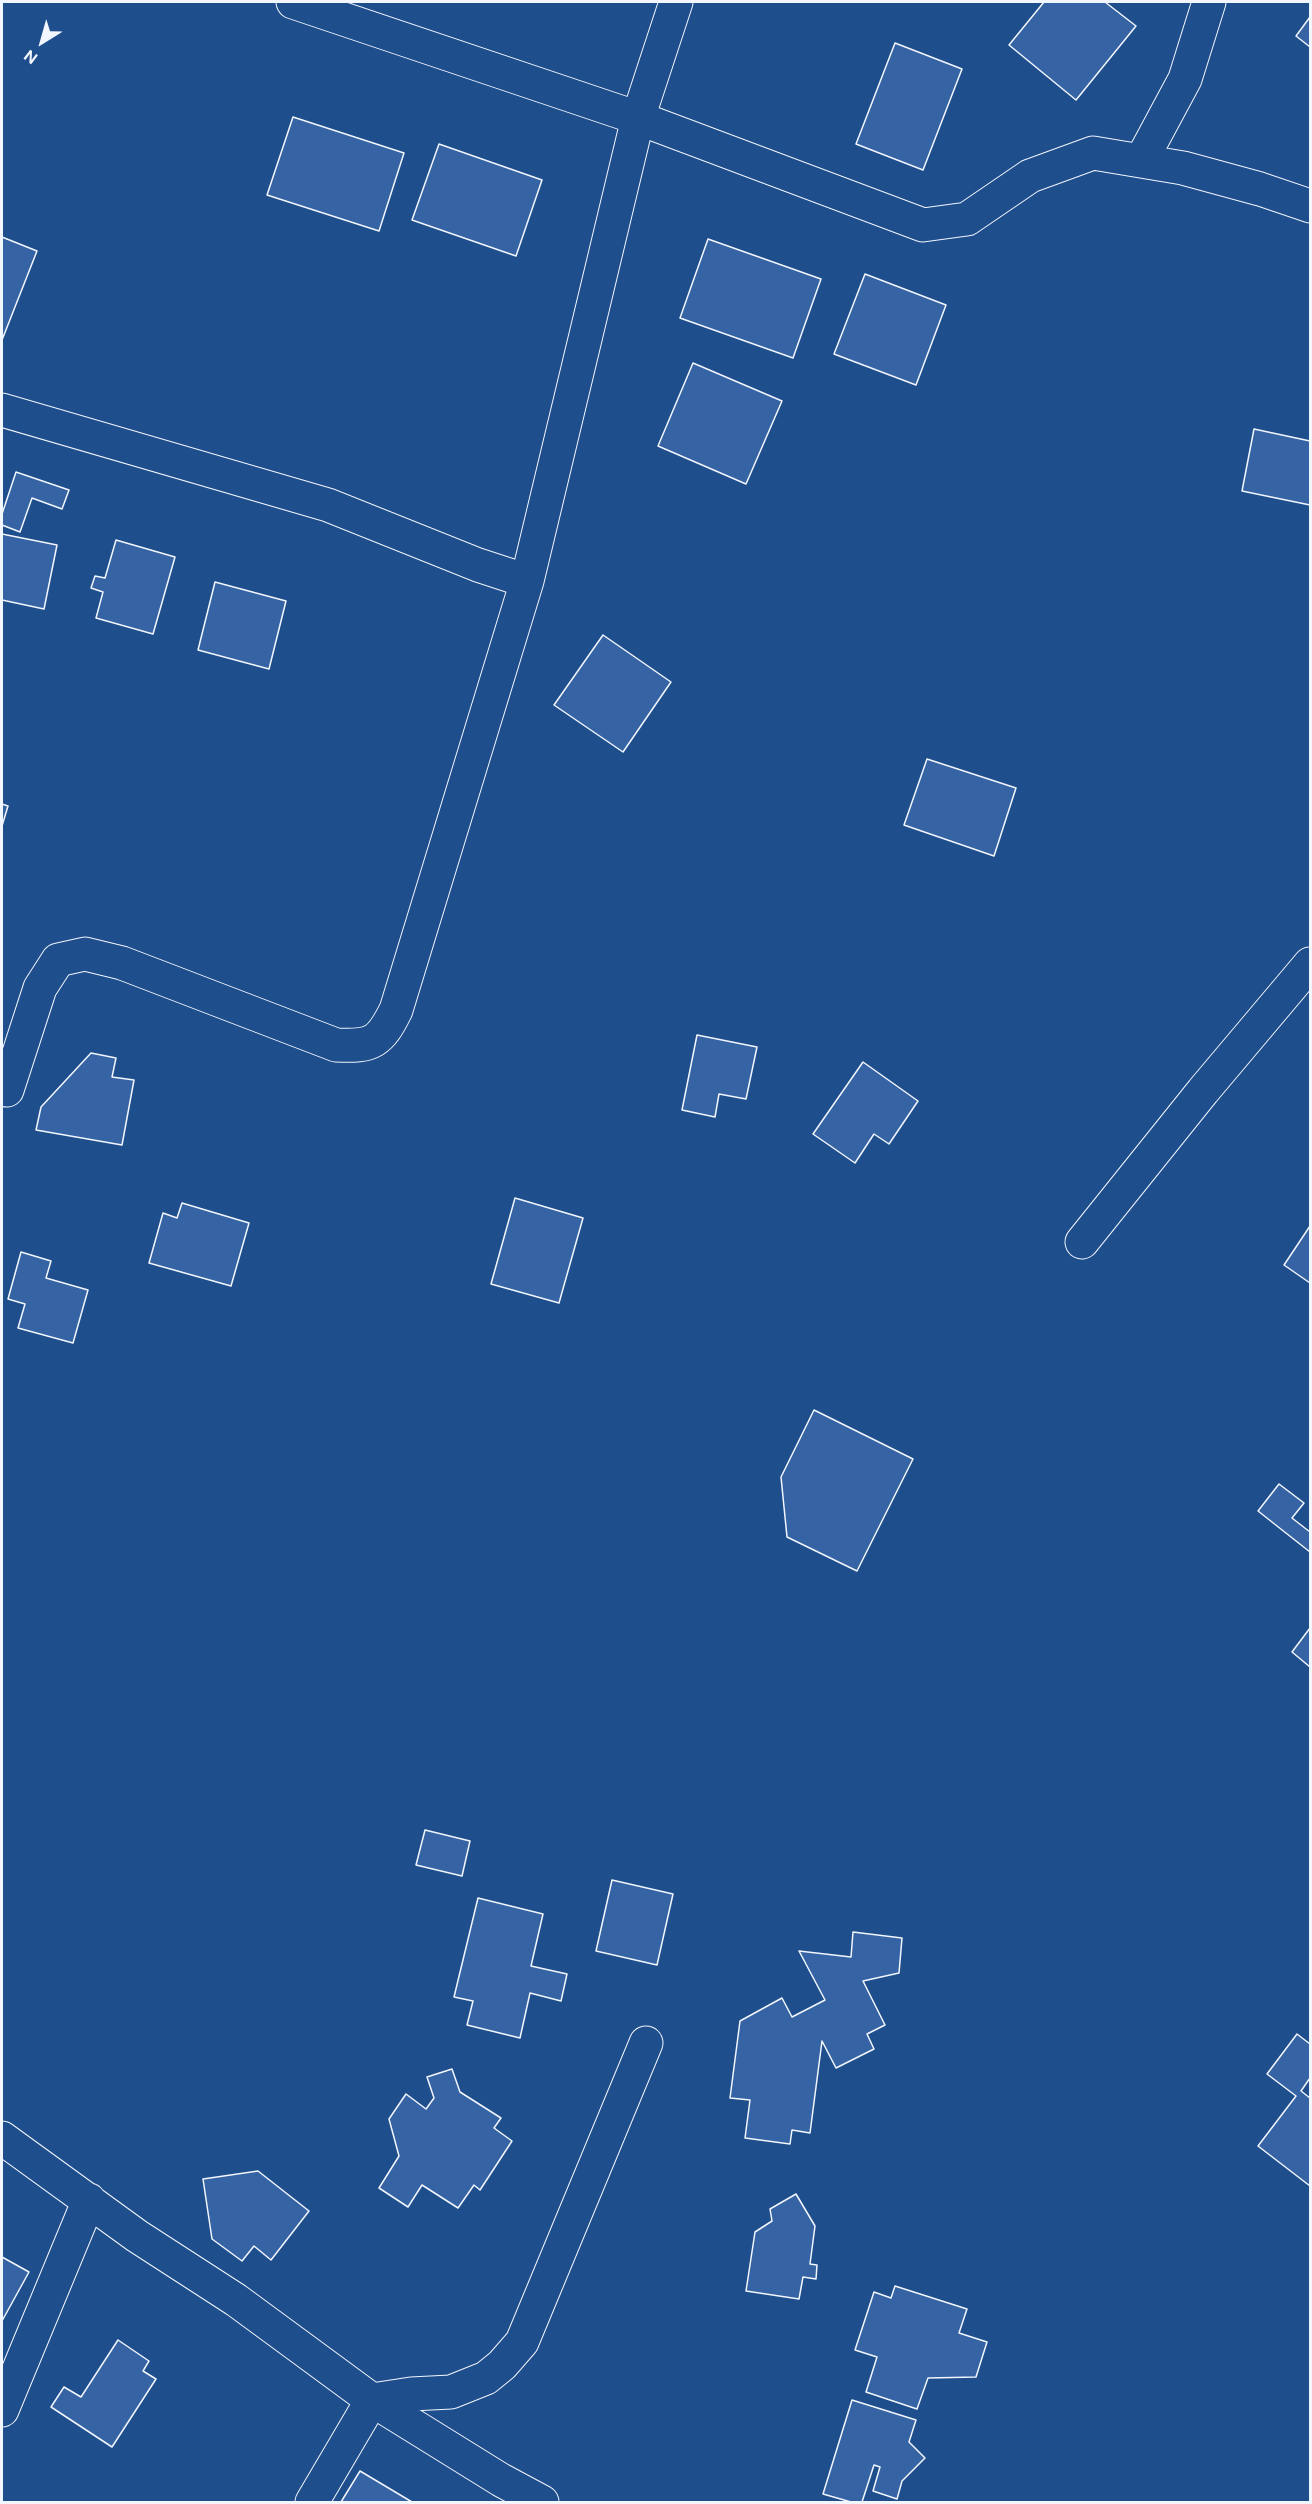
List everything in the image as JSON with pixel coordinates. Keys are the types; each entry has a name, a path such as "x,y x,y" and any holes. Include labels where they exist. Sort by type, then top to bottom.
{"street":[{"path":"293,2 638,118 923,225 967,219 1030,176 1093,153 1183,168 1311,206"},
{"path":"7,1090 40,988 58,960 85,954 122,963 336,1045 363,1046 384,1033 396,1010 527,581 638,118 676,2"},
{"path":"1141,161 1185,79 1209,2"},
{"path":"2,410 328,505 478,565 527,581"},
{"path":"1082,1242 1203,1091 1311,964"},
{"path":"372,2400 411,2394 451,2392 486,2378 502,2365 522,2342 646,2043"},
{"path":"2,2138 137,2236 236,2300 372,2400 501,2480 542,2502"},
{"path":"2,2410 88,2200"},
{"path":"312,2502 372,2400"}],"building":[{"path":"1044,2 1105,2 1136,26 1076,100 1009,45"},
{"path":"1310,17 1310,47 1296,36"},
{"path":"895,43 962,69 923,170 856,144"},
{"path":"293,117 404,153 379,231 267,195"},
{"path":"439,144 542,180 516,256 412,220"},
{"path":"2,237 37,251 2,340"},
{"path":"708,239 821,279 793,358 680,318"},
{"path":"865,274 946,305 916,385 834,354"},
{"path":"693,363 782,401 746,484 658,446"},
{"path":"1254,429 1310,441 1310,505 1242,491"},
{"path":"16,472 69,490 62,509 32,498 20,532 2,525 2,514"},
{"path":"2,534 57,545 44,609 2,600"},
{"path":"116,540 175,557 153,634 96,618 103,592 91,588 95,576 105,578"},
{"path":"215,582 286,601 269,669 198,650"},
{"path":"603,635 671,682 623,752 554,705"},
{"path":"927,759 1016,788 994,856 904,825"},
{"path":"2,804 8,806 2,826"},
{"path":"697,1035 757,1047 746,1099 719,1094 715,1117 682,1110"},
{"path":"91,1053 116,1058 112,1077 134,1080 122,1145 36,1130 41,1107"},
{"path":"863,1062 918,1101 889,1144 874,1134 855,1163 813,1134"},
{"path":"515,1198 583,1218 559,1303 491,1284"},
{"path":"182,1203 249,1223 231,1286 149,1263 163,1213 177,1218"},
{"path":"1310,1226 1310,1283 1284,1265"},
{"path":"21,1252 51,1261 46,1278 88,1290 73,1343 18,1328 25,1304 8,1299"},
{"path":"814,1410 913,1459 857,1571 787,1537 781,1477"},
{"path":"1279,1484 1304,1503 1292,1518 1310,1532 1310,1552 1258,1511"},
{"path":"1310,1628 1310,1667 1292,1652"},
{"path":"425,1830 470,1841 462,1876 416,1865"},
{"path":"612,1880 673,1894 657,1965 596,1951"},
{"path":"478,1898 543,1914 531,1966 567,1974 561,2001 530,1993 520,2038 467,2025 473,2001 454,1997"},
{"path":"853,1932 902,1938 899,1973 863,1981 885,2025 867,2034 874,2049 836,2068 822,2041 810,2133 792,2130 790,2144 745,2138 750,2100 730,2098 740,2021 782,1998 792,2017 825,2000 799,1951 851,1957"},
{"path":"1297,2034 1310,2044 1310,2078 1301,2091 1310,2098 1310,2186 1258,2146 1296,2096 1267,2074"},
{"path":"452,2069 460,2092 501,2118 494,2128 512,2141 480,2190 474,2185 458,2208 422,2185 408,2207 379,2188 399,2156 389,2119 406,2094 426,2109 434,2098 427,2077"},
{"path":"258,2171 309,2211 271,2260 254,2246 242,2261 212,2239 203,2179"},
{"path":"796,2194 815,2226 810,2264 817,2265 816,2279 803,2277 799,2299 746,2291 755,2232 772,2221 770,2209"},
{"path":"2,2257 29,2272 2,2321"},
{"path":"895,2286 967,2309 959,2333 987,2342 976,2377 928,2378 917,2409 866,2392 877,2357 855,2350 874,2292 891,2298"},
{"path":"118,2340 149,2361 143,2371 156,2379 112,2447 51,2407 64,2387 81,2397"},
{"path":"852,2400 916,2420 909,2442 925,2458 902,2481 897,2499 873,2491 880,2467 874,2465 862,2502 851,2502 823,2494"},
{"path":"360,2471 412,2502 341,2502"}]}
